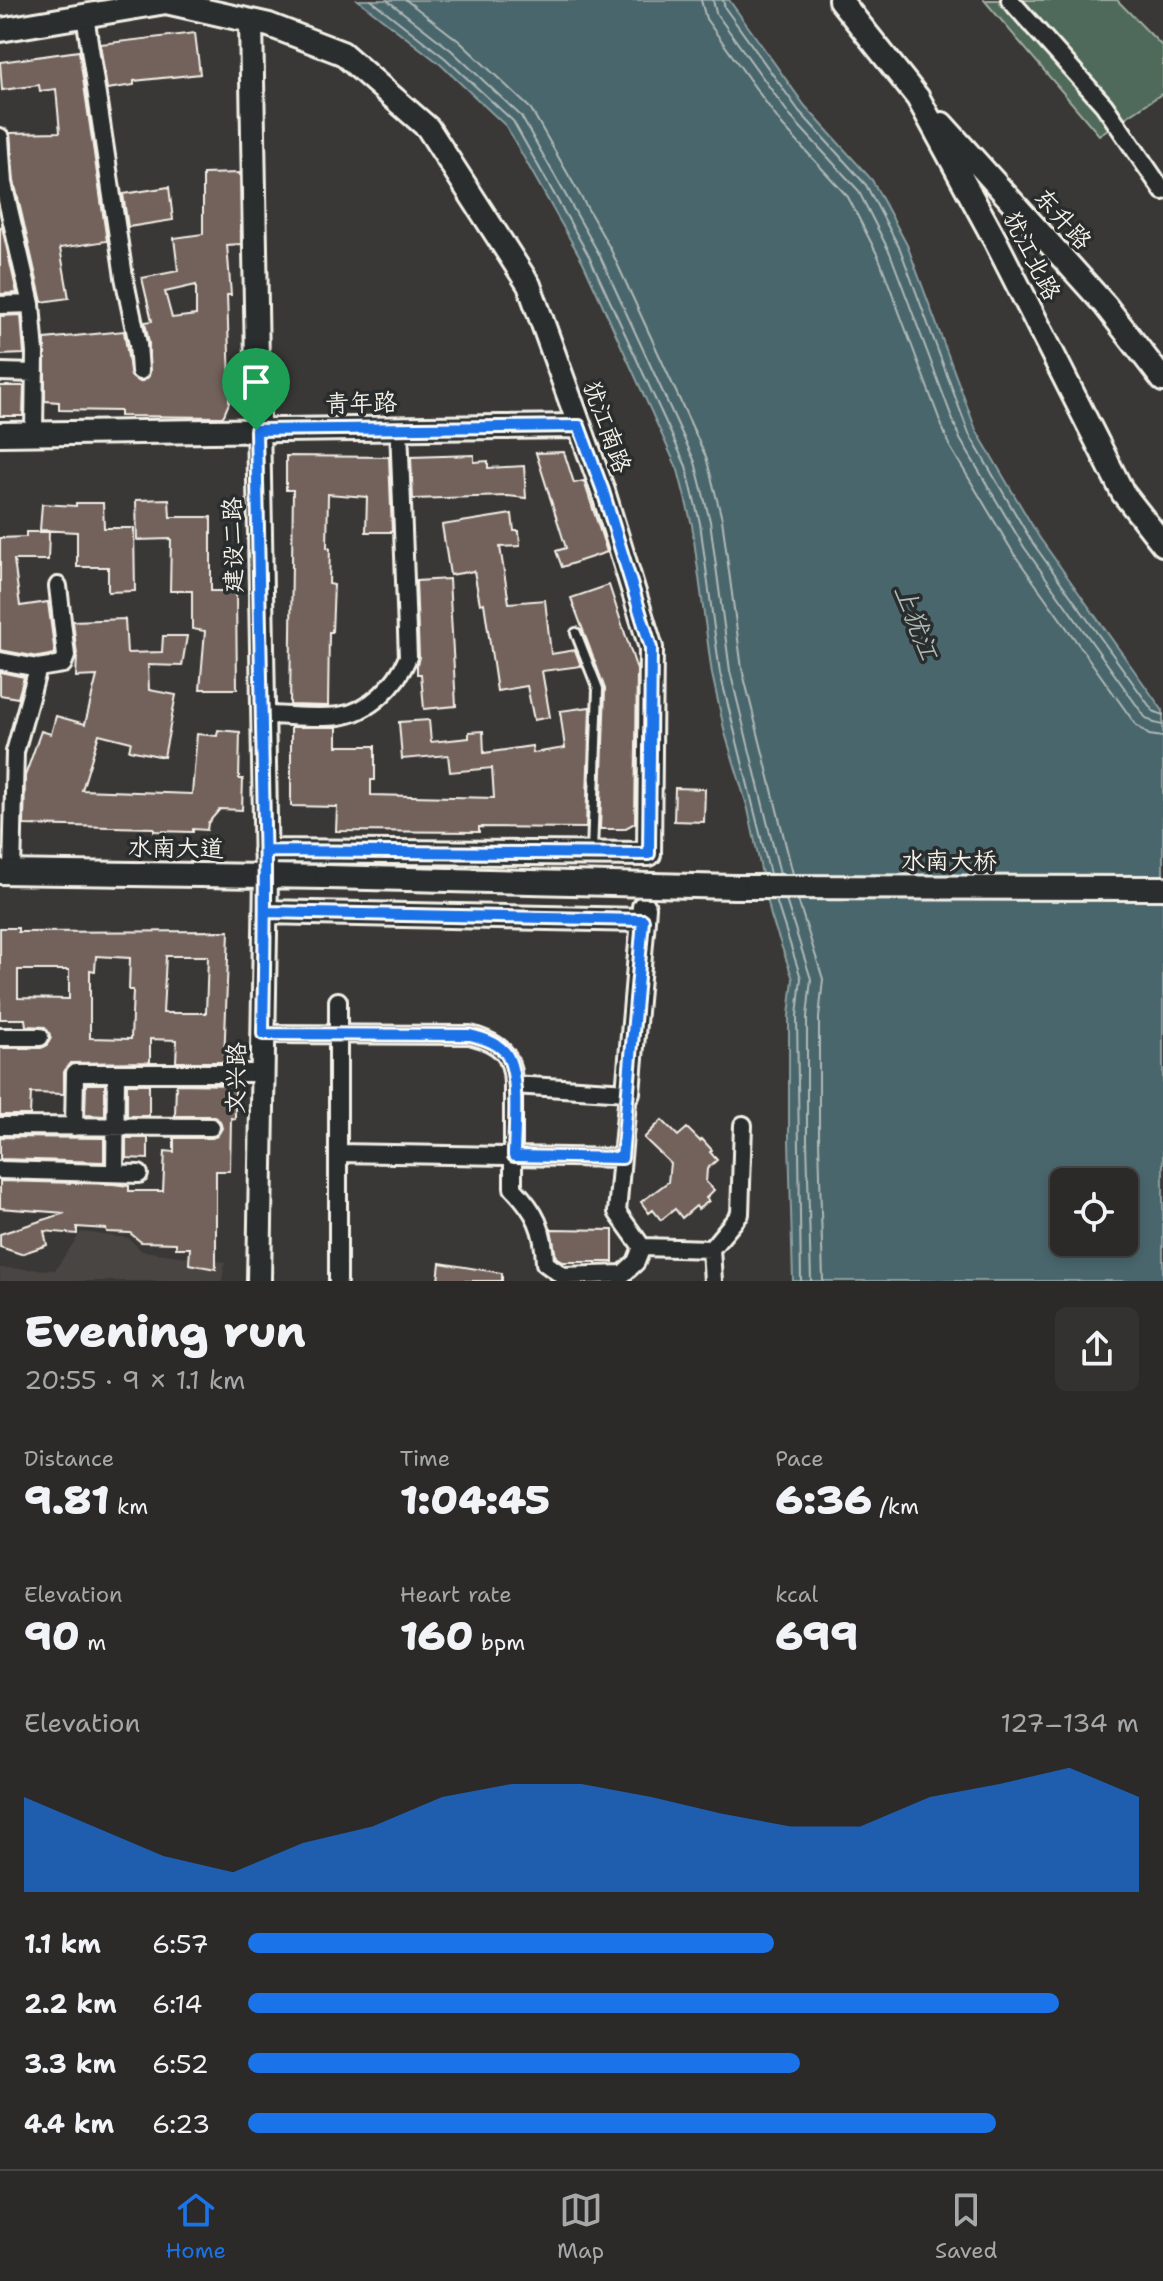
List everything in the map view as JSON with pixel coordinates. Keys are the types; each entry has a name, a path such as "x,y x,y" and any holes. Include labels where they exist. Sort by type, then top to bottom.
{"street":[{"name":"犹江北路","path":"840,0 918,98 995,240 1123,493 1163,544"},
{"path":"1010,0 1104,105 1163,191"},
{"name":"犹江南路","path":"0,30 166,2 269,25 342,53 428,128 529,285 603,491 651,648 649,857 592,853 265,851"},
{"path":"85,15 140,371"},
{"name":"建设二路","path":"251,21 266,876"},
{"name":"东升路","path":"918,98 1105,305 1163,380"},
{"path":"0,137 3,183 31,304 34,433"},
{"path":"0,305 31,304"},
{"path":"0,372 35,373"},
{"name":"青年路","path":"0,434 579,426"},
{"path":"262,715 341,716 377,698 399,677 408,657 399,428"},
{"path":"0,661 38,668 63,664 66,656 58,586"},
{"path":"6,872 15,752 38,668"},
{"name":"水南大道","path":"6,872 735,887"},
{"name":"文兴路","path":"259,1281 266,876"},
{"name":"水南大桥","path":"735,887 1163,888"},
{"path":"265,912 644,914 617,1212 642,1247"},
{"path":"338,1001 338,1281"},
{"path":"263,1034 480,1037 505,1052 513,1066 513,1188 534,1210 545,1248 545,1263 563,1278 623,1274 636,1262 642,1247"},
{"path":"0,1037 40,1037"},
{"path":"74,1127 75,1073 262,1073"},
{"path":"115,1173 116,1073"},
{"path":"513,1085 628,1092"},
{"path":"713,1281 711,1249 740,1214 743,1125"},
{"path":"0,1126 211,1127"},
{"path":"338,1153 622,1158"},
{"path":"0,1170 139,1174"},
{"path":"642,1247 711,1249"}],"lane":[{"path":"576,633 598,689 592,853"}],"shaded area":[{"path":"81,1232 128,1238 142,1251 225,1262 222,1281 0,1281 0,1268 55,1270"}],"green space":[{"path":"984,0 1117,0 1163,47 1163,93 1099,135"}],"water":[{"name":"上犹江","path":"358,0 729,0 805,106 872,180 907,245 976,430 1039,537 1163,711 1163,1281 793,1281 789,1016 793,979 771,916 748,809 725,733 712,674 692,525 678,470 583,262 506,126 440,64"}],"building":[{"path":"195,33 200,74 134,81 134,85 107,89 100,44"},
{"path":"79,51 107,241 60,248 69,298 42,302 14,181 10,133 60,132 56,89 40,91 39,85 2,90 0,62"},
{"path":"240,173 241,244 227,245 231,295 227,295 230,383 229,403 224,415 120,416 120,411 59,410 59,402 45,401 45,339 124,331 131,376 140,382 149,376 149,343 145,322 152,321 142,278 178,271 174,238 203,234 203,174","holes":["196,285 196,315 172,318 165,292"]},
{"path":"169,187 173,220 128,227 123,194"},
{"path":"2,227 17,293 0,294"},
{"path":"21,315 24,354 0,355 0,316"},
{"path":"0,386 24,386 23,416 0,416"},
{"path":"564,452 574,483 584,481 607,552 562,567 556,551 566,548 536,453"},
{"path":"474,455 474,462 488,461 488,468 524,466 526,498 413,499 411,457"},
{"path":"286,456 389,457 392,532 366,532 367,497 328,494 329,584 334,585 332,632 329,632 328,706 290,705 293,490 286,490"},
{"path":"169,499 170,517 211,517 211,591 236,591 237,689 200,689 205,631 192,629 192,591 170,591 171,539 137,540 136,500"},
{"path":"76,503 103,503 104,528 134,528 135,591 108,592 108,567 77,567 77,532 40,530 42,504 76,506"},
{"path":"512,514 514,531 519,531 520,546 500,547 509,603 545,600 551,654 575,650 581,666 542,671 550,717 534,720 527,686 497,691 484,603 480,604 474,571 450,575 442,525"},
{"path":"26,532 49,532 48,560 14,560 20,606 48,602 55,654 38,657 0,650 0,538 26,537"},
{"path":"449,579 456,706 424,709 421,674 417,674 416,581"},
{"path":"609,585 637,670 635,823 624,829 600,829 605,689 571,598"},
{"path":"125,619 127,653 162,652 163,636 187,636 182,666 148,665 149,690 176,695 164,757 129,750 131,742 99,734 82,790 192,794 197,734 217,736 218,730 240,732 242,810 220,809 208,823 207,830 193,829 193,832 24,825 25,776 41,731 51,734 56,716 85,724 97,676 76,677 73,621"},
{"path":"0,672 24,677 18,698 0,695"},
{"path":"590,707 586,828 479,827 479,832 336,831 337,807 291,806 291,727 337,727 337,746 375,746 375,780 371,780 371,795 494,798 492,768 450,772 448,755 402,759 399,722 429,720 431,742 469,738 469,732 483,731 484,753 532,746 533,753 565,748 560,711"},
{"path":"675,788 705,789 704,822 674,821"},
{"path":"0,928 18,928 18,932 229,931 224,1062 176,1062 177,1040 150,1039 150,1062 70,1063 64,1072 64,1094 31,1093 30,1115 0,1115 0,1048 41,1048 51,1038 45,1027 26,1026 25,1019 0,1019","holes":["96,956 130,958 129,990 133,990 131,1039 90,1038 90,970 95,971","166,956 208,956 206,1013 163,1013","18,970 69,970 69,999 18,998"]},
{"path":"86,1084 105,1084 105,1116 85,1115"},
{"path":"127,1084 149,1084 149,1116 127,1116"},
{"path":"176,1084 235,1085 230,1171 216,1171 216,1269 189,1264 190,1248 176,1248 176,1243 141,1242 130,1233 107,1232 106,1229 77,1227 77,1234 44,1231 47,1245 21,1254 0,1247 0,1234 65,1213 0,1208 0,1181 113,1184 129,1186 129,1191 163,1191 165,1151 174,1152 174,1138 212,1138 222,1128 220,1121 212,1116 175,1116"},
{"path":"662,1120 678,1136 687,1128 700,1141 702,1139 717,1160 707,1169 706,1182 714,1190 706,1198 709,1201 698,1209 696,1206 682,1218 675,1209 661,1220 653,1210 649,1213 641,1202 668,1182 670,1163 644,1138"},
{"path":"0,1137 104,1138 104,1162 0,1159"},
{"path":"126,1138 148,1138 148,1159 126,1158"},
{"path":"551,1229 613,1230 613,1262 563,1262 556,1257"},
{"path":"440,1263 502,1273 502,1281 438,1281"}],"route":[{"path":"256,430 264,826 265,851 266,876 265,921 263,1034 480,1037 505,1052 513,1066 514,1156 622,1158 643,920 265,912 265,851 649,854 651,648 603,491 579,426 256,430"}]}
